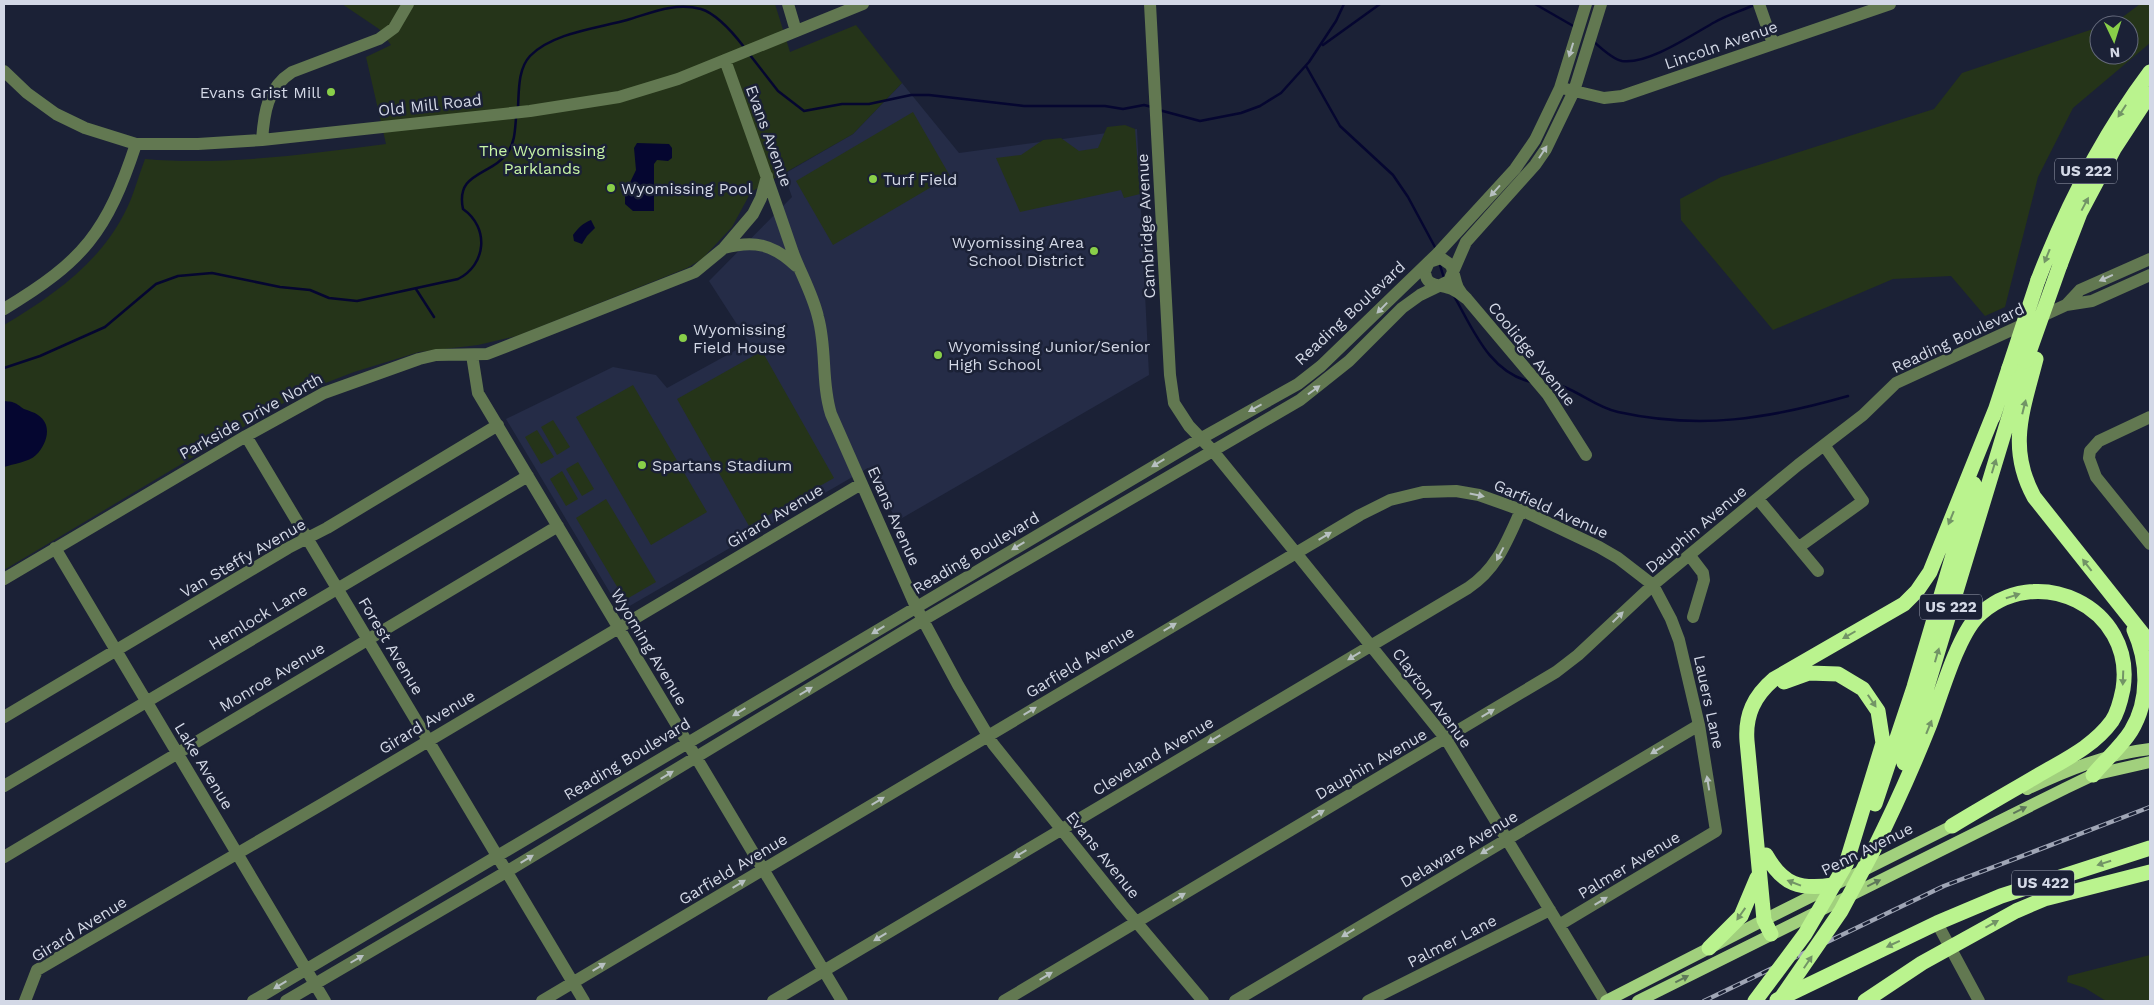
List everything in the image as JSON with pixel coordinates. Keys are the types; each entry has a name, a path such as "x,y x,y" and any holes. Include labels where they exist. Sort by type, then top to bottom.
{"highway":[{"name":"US 222","path":"1755,1001 1805,934 1846,864 1872,813 1890,763 1996,408 2038,280 2061,220 2078,187 2124,108 2150,72"},
{"name":"US 222","path":"1779,1001 1841,911 1873,851 1914,732 2060,265 2080,213 2114,148 2150,94"},
{"path":"2031,360 2018,434 2023,472 2034,497 2150,643"},
{"path":"1771,934 1760,872 1746,731 1753,705 1760,693 1774,679 1904,604 1917,592 1930,572 1996,408"},
{"path":"1873,851 1916,759 1961,644 1977,618 2001,600 2027,592 2056,592 2073,597 2086,605 2108,627 2118,646 2123,662 2122,695 2113,719 2089,745 1952,826"},
{"path":"2093,775 2131,730 2137,717 2145,684 2144,658 2138,639 2117,603"},
{"path":"1767,918 1766,855 1754,732 1757,715 1766,697 1784,682 1803,674 1826,672 1845,677 1863,689 1876,706 1883,733 1881,752 1846,864"},
{"name":"US 422","path":"1775,1001 1937,923 2001,896 2150,848"},
{"path":"1766,855 1774,869 1790,882 1809,887 1833,885"},
{"path":"1709,948 1741,916 1760,872"},
{"name":"US 422","path":"1865,1001 1922,963 2016,911 2044,899 2150,872"}],"main road":[{"name":"Penn Avenue","path":"1606,1001 1833,885 2064,772 2108,757 2150,749"},
{"name":"Penn Avenue","path":"1638,1001 2093,775 2150,762"}],"street":[{"path":"262,140 268,103 281,80 292,72 379,39 394,28 408,4"},
{"path":"788,4 796,31"},
{"name":"Old Mill Road","path":"4,71 27,93 56,114 85,128 136,144 198,144 262,140 502,113 526,112 589,103 635,93 725,60 863,4"},
{"name":"Cambridge Avenue","path":"1150,4 1171,389 1181,415 1200,438"},
{"name":"Reading Boulevard","path":"253,1001 1200,438 1298,384 1344,346 1429,262 1527,153 1560,88 1586,4"},
{"name":"Reading Boulevard","path":"286,1001 506,872 923,620 1300,400 1326,381 1402,308 1420,295 1450,282 1466,242 1535,165 1546,148 1574,91 1601,4"},
{"path":"1758,4 1772,44"},
{"name":"Lincoln Avenue","path":"1560,88 1604,98 1622,96 1890,4"},
{"name":"Evans Avenue","path":"725,60 799,269 814,302 821,327 826,398 861,484 916,607 988,736 1203,1001"},
{"path":"4,309 56,274 78,256 94,237 121,189 136,144"},
{"name":"Parkside Drive North","path":"4,579 304,402 353,382 428,357 451,354 487,354 508,347 680,279 702,268 724,248 753,214 761,198 767,176"},
{"name":"Parkside Drive North","path":"724,248 744,242 766,246 784,254 799,269"},
{"name":"Coolidge Avenue","path":"1467,300 1456,291 1433,285 1426,280 1425,271 1429,262 1436,258 1445,259 1451,265 1455,285 1548,395 1586,455"},
{"name":"Reading Boulevard","path":"2066,305 2080,290 2150,259"},
{"name":"Reading Boulevard","path":"1870,408 1896,383 2066,305 2092,301 2150,275"},
{"name":"Wyoming Avenue","path":"472,355 478,393 842,1001"},
{"name":"Dauphin Avenue","path":"1004,1001 1446,739 1570,662 1653,586 1870,408"},
{"path":"2150,417 2099,441 2090,451 2090,467 2096,477 2150,544"},
{"name":"Van Steffy Avenue","path":"4,717 498,424"},
{"name":"Forest Avenue","path":"246,436 584,1001"},
{"name":"Clayton Avenue","path":"1200,438 1213,451 1296,552 1446,739 1606,1001"},
{"path":"1798,546 1863,501 1824,445"},
{"name":"Hemlock Lane","path":"4,786 528,476"},
{"name":"Girard Avenue","path":"25,1001 37,970 237,854 861,484"},
{"name":"Garfield Avenue","path":"542,1001 1374,507 1408,495 1432,491 1466,493 1491,498 1521,510 1610,553 1653,586"},
{"path":"1758,500 1818,571"},
{"name":"Cleveland Avenue","path":"773,1001 1468,588 1488,572 1500,554 1521,510"},
{"name":"Monroe Avenue","path":"4,857 558,526"},
{"name":"Lake Avenue","path":"55,548 325,1001"},
{"path":"1690,556 1703,573 1704,580 1693,618"},
{"name":"Lauers Lane","path":"1653,586 1677,635 1700,725 1716,831"},
{"name":"Delaware Avenue","path":"1235,1001 1700,725"},
{"name":"Palmer Avenue","path":"1559,926 1716,831"},
{"name":"Palmer Lane","path":"1368,1001 1550,910"},
{"path":"1937,923 1975,1000"}],"shaded area":[{"name":"Wyomissing Junior/Senior High School","path":"902,83 959,153 1137,129 1149,375 897,521 868,468 621,611 506,419 613,367 656,375 667,388 749,343 709,281 792,197 784,174 853,134"},
{"path":"637,143 669,144 672,148 672,158 668,161 657,160 654,164 654,211 633,211 625,204 625,193 636,170 634,148"},
{"path":"591,220 595,228 582,244 574,241 573,235 575,232 583,224"},
{"path":"4,401 15,403 43,419 46,424 47,435 43,446 36,455 25,461 4,467"}],"green space":[{"name":"The Wyomissing Parklands","path":"342,4 775,4 790,52 856,25 902,83 853,134 751,192 732,227 702,259 687,268 517,336 478,345 419,352 354,372 302,392 4,570 4,325 61,287 94,257 121,220 131,199 145,159 175,161 235,160 386,144 366,57 391,45 379,29"},
{"path":"2140,4 2150,4 2150,43 2139,52 2139,15 2125,15"},
{"path":"2089,30 2089,65 2124,65 2073,108 2038,177 2005,307 1985,316 1951,276 1893,279 1773,330 1681,220 1680,199 1721,177 1934,109 1962,73"},
{"name":"Turf Field","path":"913,112 950,176 833,245 796,181"},
{"path":"1125,125 1135,129 1140,194 1124,198 1121,190 1020,212 996,158 1021,155 1043,140 1061,138 1079,151 1098,148 1107,127"},
{"path":"762,351 834,478 749,526 677,399"},
{"name":"Spartans Stadium","path":"633,385 707,512 651,545 576,417"},
{"path":"553,420 570,447 557,455 541,427"},
{"path":"537,430 554,457 541,464 525,437"},
{"path":"578,462 594,489 582,496 566,469"},
{"path":"562,471 578,499 566,506 550,479"},
{"path":"606,499 656,582 625,600 576,518"},
{"path":"2150,955 2150,1001 2106,1001 2085,988 2067,982 2068,976"}],"waterway":[{"path":"1159,110 1200,121 1241,113 1260,106 1281,93 1309,62 1336,21 1344,4"},
{"path":"1323,45 1380,4"},
{"path":"1535,4 1575,27"},
{"path":"1593,41 1614,58 1622,61 1633,61 1670,48 1720,20 1754,5"},
{"path":"518,107 521,73 526,61 539,48 576,32 672,8 691,7 701,9 713,15 744,47"},
{"path":"750,55 778,91 804,111 842,104 869,104 911,95 929,95 1024,106 1105,106 1123,109 1144,105 1152,107"},
{"path":"1306,66 1340,126 1393,175 1408,197 1436,249"},
{"path":"4,368 40,356 105,327 156,284 178,276 212,273 280,287 310,290 329,298 357,301 458,279 474,265 479,256 481,246 478,226 463,209 462,197 464,187 477,175 501,160 508,152 513,140 516,118"},
{"path":"1439,262 1444,278"},
{"path":"416,289 434,317"},
{"path":"1454,296 1484,348 1493,359 1516,377 1531,382"},
{"path":"1544,383 1563,386 1599,405 1618,412 1677,420 1706,421 1762,416 1848,396"}],"railway":[{"path":"1704,1001 1944,886 2150,807"}],"place":[{"name":"Evans Grist Mill","path":"331,92"},
{"name":"Turf Field","path":"873,179"},
{"name":"Wyomissing Pool","path":"611,188"},
{"name":"Wyomissing Area School District","path":"1094,251"},
{"name":"Wyomissing Field House","path":"683,338"},
{"name":"Wyomissing Junior/Senior High School","path":"938,355"},
{"name":"Spartans Stadium","path":"642,465"}]}
